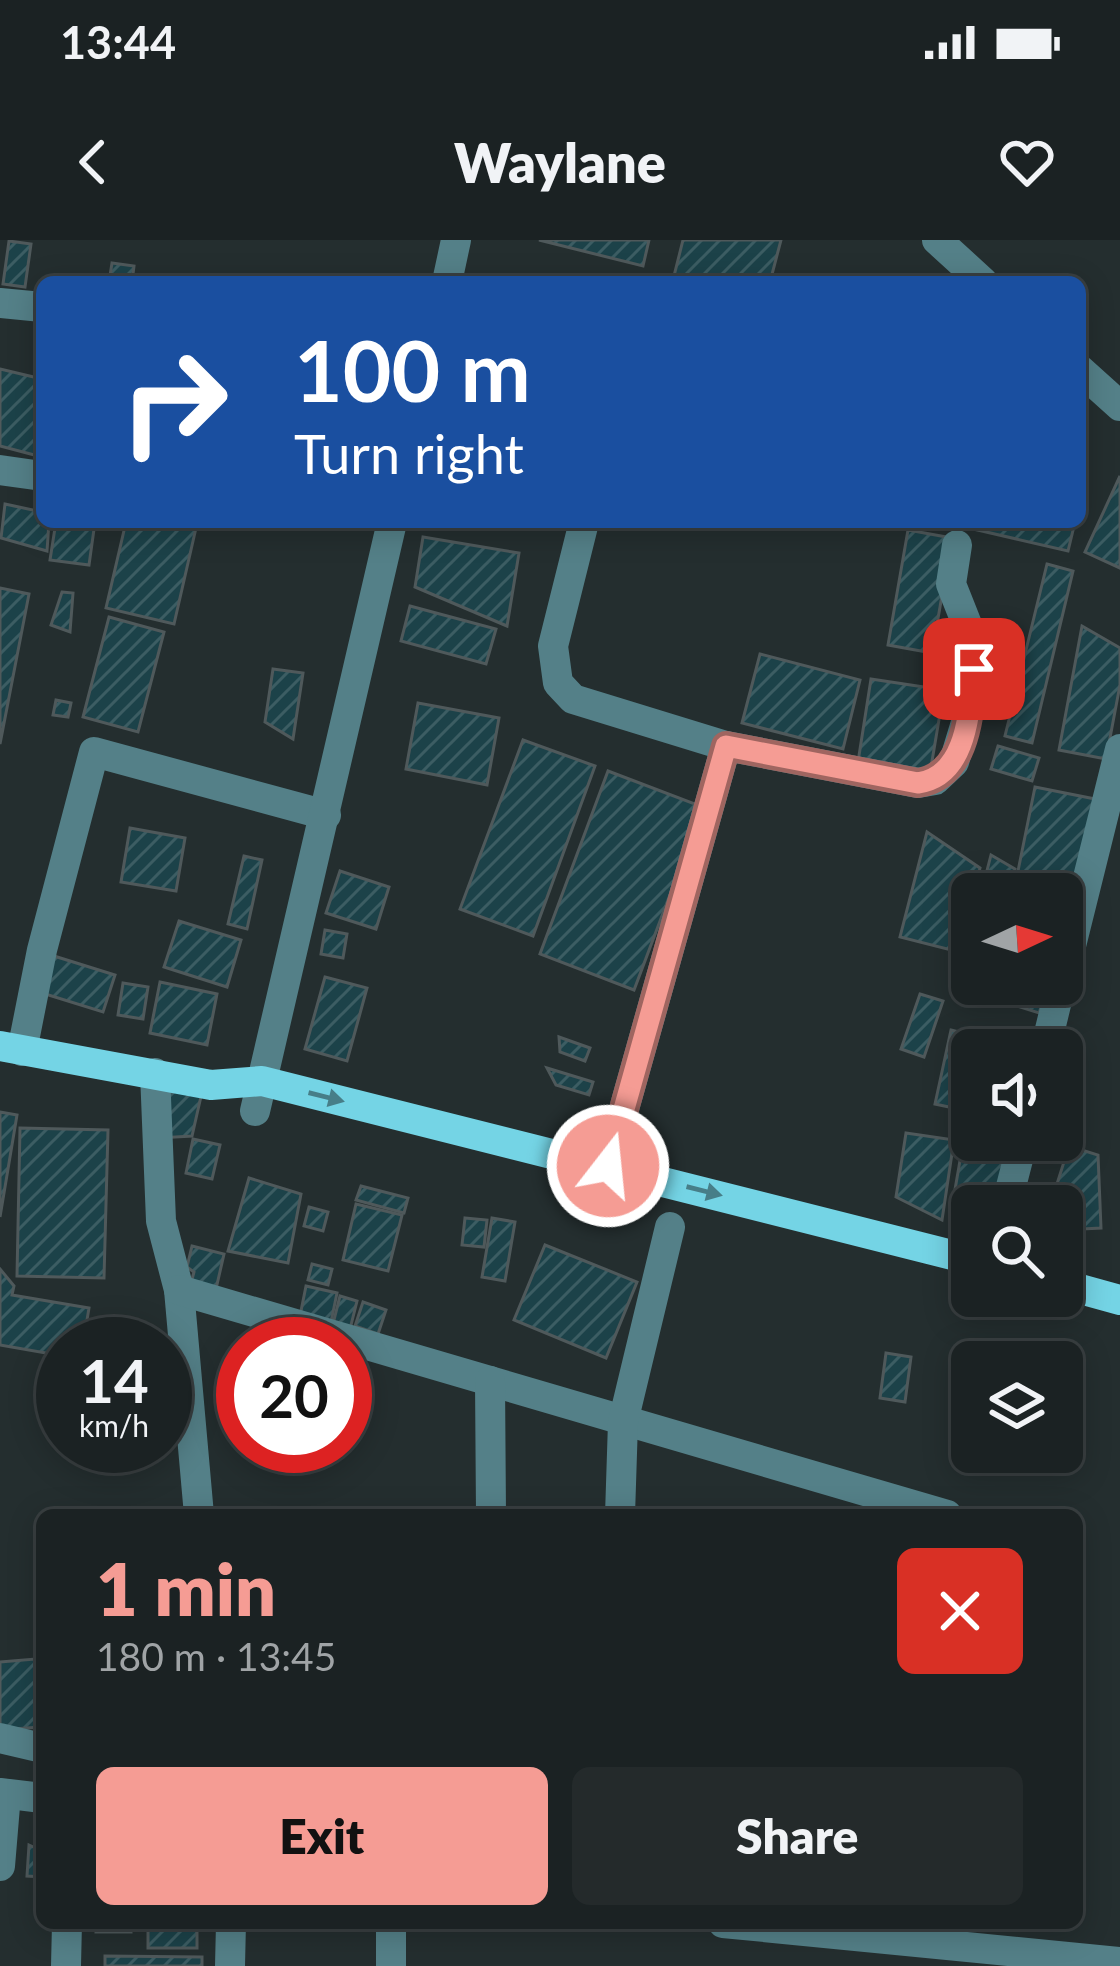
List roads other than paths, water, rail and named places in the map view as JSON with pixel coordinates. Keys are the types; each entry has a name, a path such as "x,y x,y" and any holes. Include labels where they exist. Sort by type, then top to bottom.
{"main road":[{"path":"11,1049 155,1073 608,1166 951,1255"},
{"path":"1083,1290 1120,1300"}],"street":[{"path":"448,276 457,240"},
{"path":"937,240 976,276"},
{"path":"0,303 36,306"},
{"path":"1086,375 1120,406"},
{"path":"0,470 35,475"},
{"path":"258,1096 391,528"},
{"path":"582,528 553,646 557,683 573,699 726,746 918,783 935,781 954,762 967,719 974,669 972,637 950,584 957,545"},
{"path":"608,1166 726,746"},
{"path":"1083,898 1120,749"},
{"path":"11,1049 94,752 326,815"},
{"path":"155,1073 160,1221 179,1290 199,1509"},
{"path":"620,1509 623,1422 670,1227"},
{"path":"179,1290 623,1422 937,1509"},
{"path":"490,1382 491,1509"},
{"path":"0,1738 36,1747"},
{"path":"0,1866 3,1794 36,1797"},
{"path":"66,1966 67,1929"},
{"path":"230,1929 230,1966"},
{"path":"391,1929 391,1966"},
{"path":"771,1929 1120,1962"}]}
